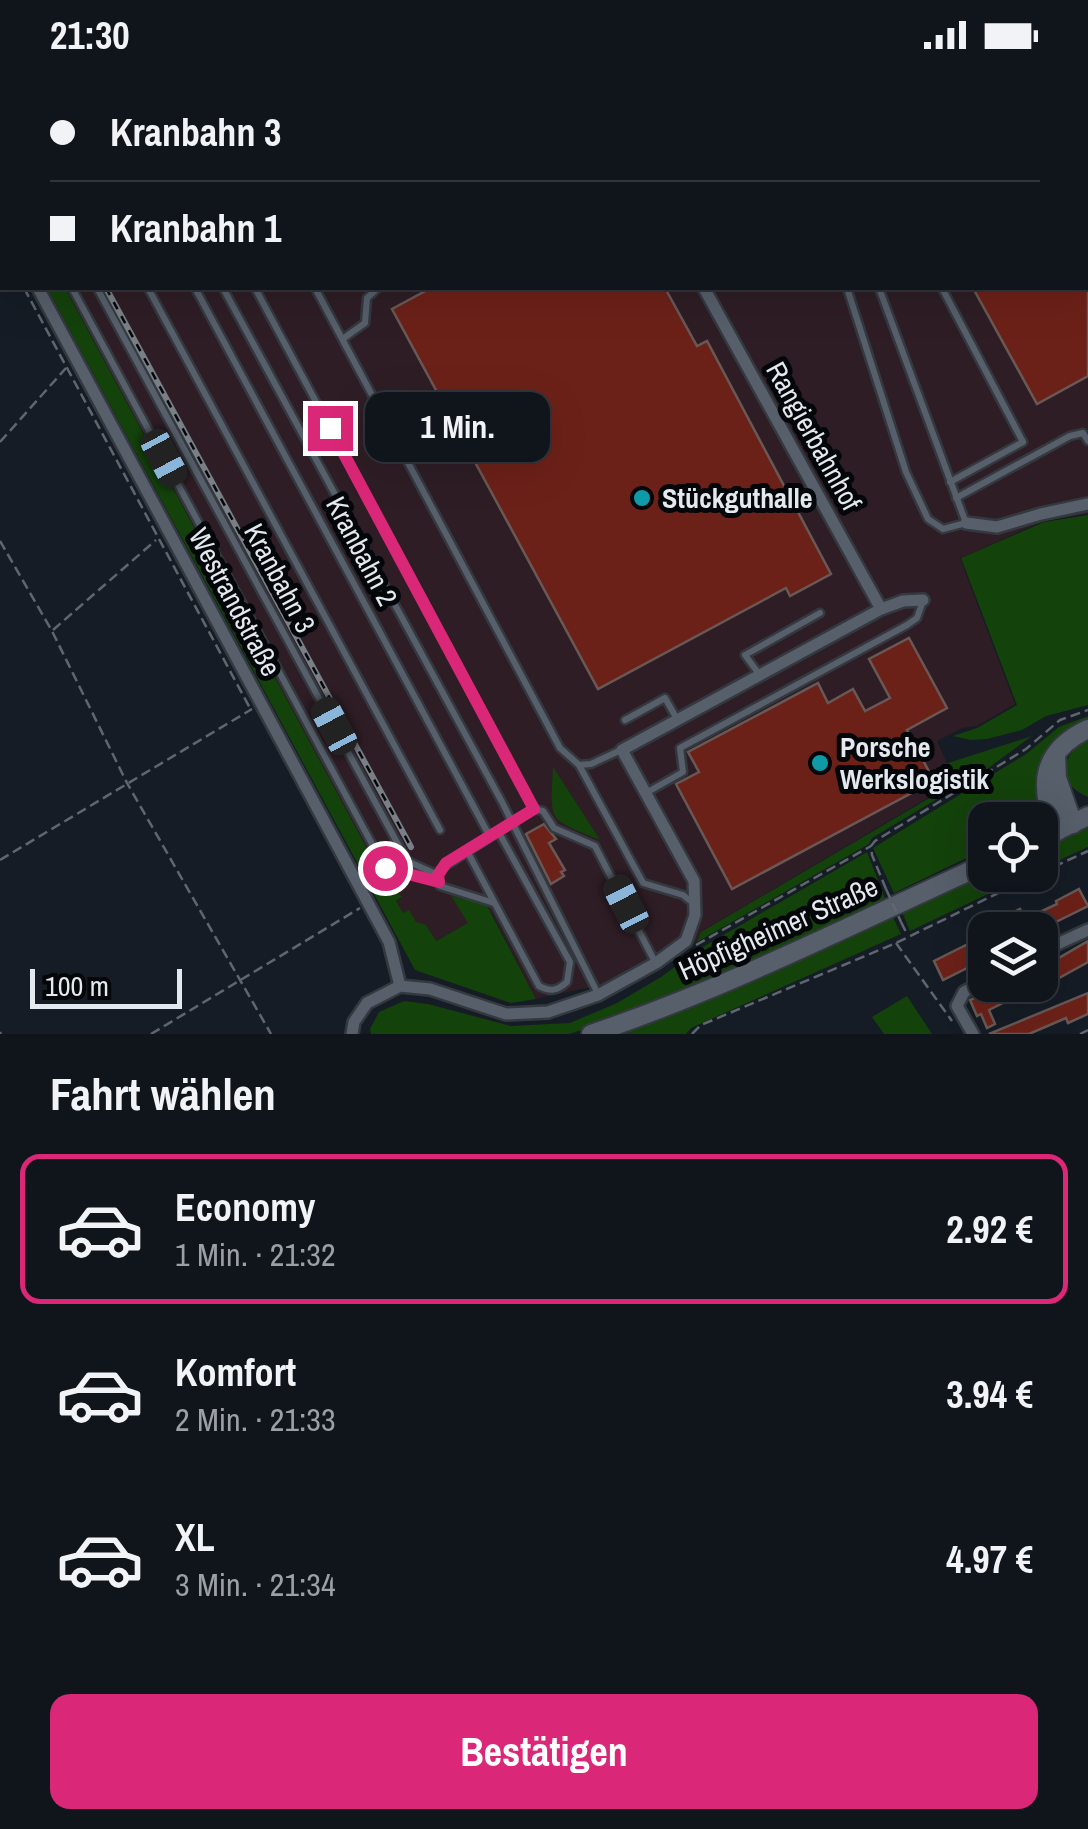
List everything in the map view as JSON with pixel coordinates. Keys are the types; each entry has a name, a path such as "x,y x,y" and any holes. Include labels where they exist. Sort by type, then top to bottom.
{"main road":[{"path":"1073,824 1057,778 1056,754 1075,735 1088,729"},
{"name":"Höpfigheimer Straße","path":"591,1034 662,1010 968,872"}],"street":[{"name":"Westrandstraße","path":"39,290 72,364 163,534 389,942 400,986"},
{"name":"Rangierbahnhof","path":"705,290 881,609"},
{"path":"966,524 998,528 1088,504"},
{"path":"352,1034 354,1022 367,1003 400,986 430,988 506,1014 548,1012 598,995 656,963 686,941 696,906 694,881 622,750 881,609 902,601 923,600"},
{"path":"1058,944 1088,930"},
{"path":"968,991 959,997 956,1006 974,1034"}],"lane":[{"name":"Kranbahn 3","path":"73,290 385,868 438,878"},
{"name":"Kranbahn 3","path":"98,290 408,861 438,878"},
{"path":"149,290 440,830"},
{"name":"Kranbahn 2","path":"196,290 490,836"},
{"path":"225,290 512,823 598,995"},
{"path":"256,290 534,809"},
{"path":"316,290 560,748 579,765 644,883 683,895 696,906"},
{"path":"344,338 365,323 367,298 376,290"},
{"path":"848,290 906,472 928,519 943,530 966,524 880,290"},
{"path":"943,290 1023,442 950,482"},
{"path":"956,498 1070,436 1083,432 1088,442"},
{"path":"646,793 683,772 680,748 907,625 917,618 923,600"},
{"path":"759,674 745,655 820,612"},
{"path":"625,720 665,698 677,719"},
{"path":"579,765 592,764 622,750"},
{"path":"494,903 448,889 438,878 446,863 534,809 543,811 554,828 595,846 656,963"},
{"path":"466,851 538,986 548,991 567,982 570,962 498,831"}],"path":[{"path":"0,860 256,706 72,364 25,290"},
{"path":"0,442 72,364"},
{"path":"52,631 163,534"},
{"path":"0,541 52,631 127,782 270,1034"},
{"path":"686,941 696,945 871,846 1026,749 1060,720 1088,710"},
{"path":"871,846 908,936"},
{"path":"1058,865 1088,851"},
{"path":"692,1034 701,1026 896,943 1000,892"},
{"path":"152,1034 368,902"},
{"path":"896,943 948,1018 953,1022 962,1018"},
{"path":"1080,1034 1088,1030"}],"shaded area":[{"path":"66,290 1088,290 1088,514 1044,521 960,558 1015,704 977,726 962,728 937,741 947,763 943,789 702,931 697,942 678,940 614,982 536,999 492,914 452,897 469,923 435,941 403,914 396,901 402,898 378,870"}],"green space":[{"path":"48,290 66,290 378,869 402,897 396,901 403,913 409,910 436,941 468,923 451,896 486,904 536,999 511,1003 415,970"},
{"path":"1088,515 1088,705 987,739 953,736 977,728 1017,705 961,558 1044,522"},
{"path":"1088,716 1088,723 1061,737 1047,752 1039,770 1040,802 968,802 968,857 894,893 873,848 1026,754 1059,727"},
{"path":"1032,736 987,769 872,838 869,844 697,942 701,932 943,790 948,763"},
{"path":"1088,738 1088,797 1070,784 1065,769 1071,753"},
{"path":"553,767 600,840 556,817"},
{"path":"1088,828 1088,847 1058,861 1058,842"},
{"path":"867,852 885,898 852,919 648,1008 569,1034 371,1034 379,1012 404,1001 511,1026 570,1023 617,1003 701,948"},
{"path":"968,883 968,892 992,892 910,931 902,912"},
{"path":"893,917 901,934 691,1028 686,1034 615,1034 700,1001"},
{"path":"907,996 932,1034 884,1034 872,1017"}],"building":[{"name":"Stückguthalle","path":"427,290 666,290 697,346 707,341 831,574 790,596 786,588 598,689 392,309"},
{"path":"974,290 1088,290 1088,376 1037,404"},
{"name":"Porsche Werkslogistik","path":"909,638 947,708 907,730 934,781 732,889 676,784 699,772 688,752 818,683 828,703 853,689 865,711 890,698 869,659"},
{"path":"544,824 556,839 549,843 565,870 561,872 564,876 551,884 526,834"},
{"path":"1079,889 1088,906 1058,921 1058,912 1040,912 1057,904 1056,901"},
{"path":"1088,941 1088,962 1058,979 1058,958"},
{"path":"968,944 968,968 943,980 934,961"},
{"path":"1088,993 1088,1014 1068,1023 1066,1018 1029,1034 989,1034"},
{"path":"971,1002 1005,1002 989,1010 995,1024 987,1028 981,1014 977,1016"}],"railway":[{"path":"107,290 411,847"}],"place":[{"name":"Stückguthalle","path":"642,498"},
{"name":"Porsche Werkslogistik","path":"820,763"}],"route":[{"path":"330,428 534,809 446,863 437,876 439,882 385,868"}]}
